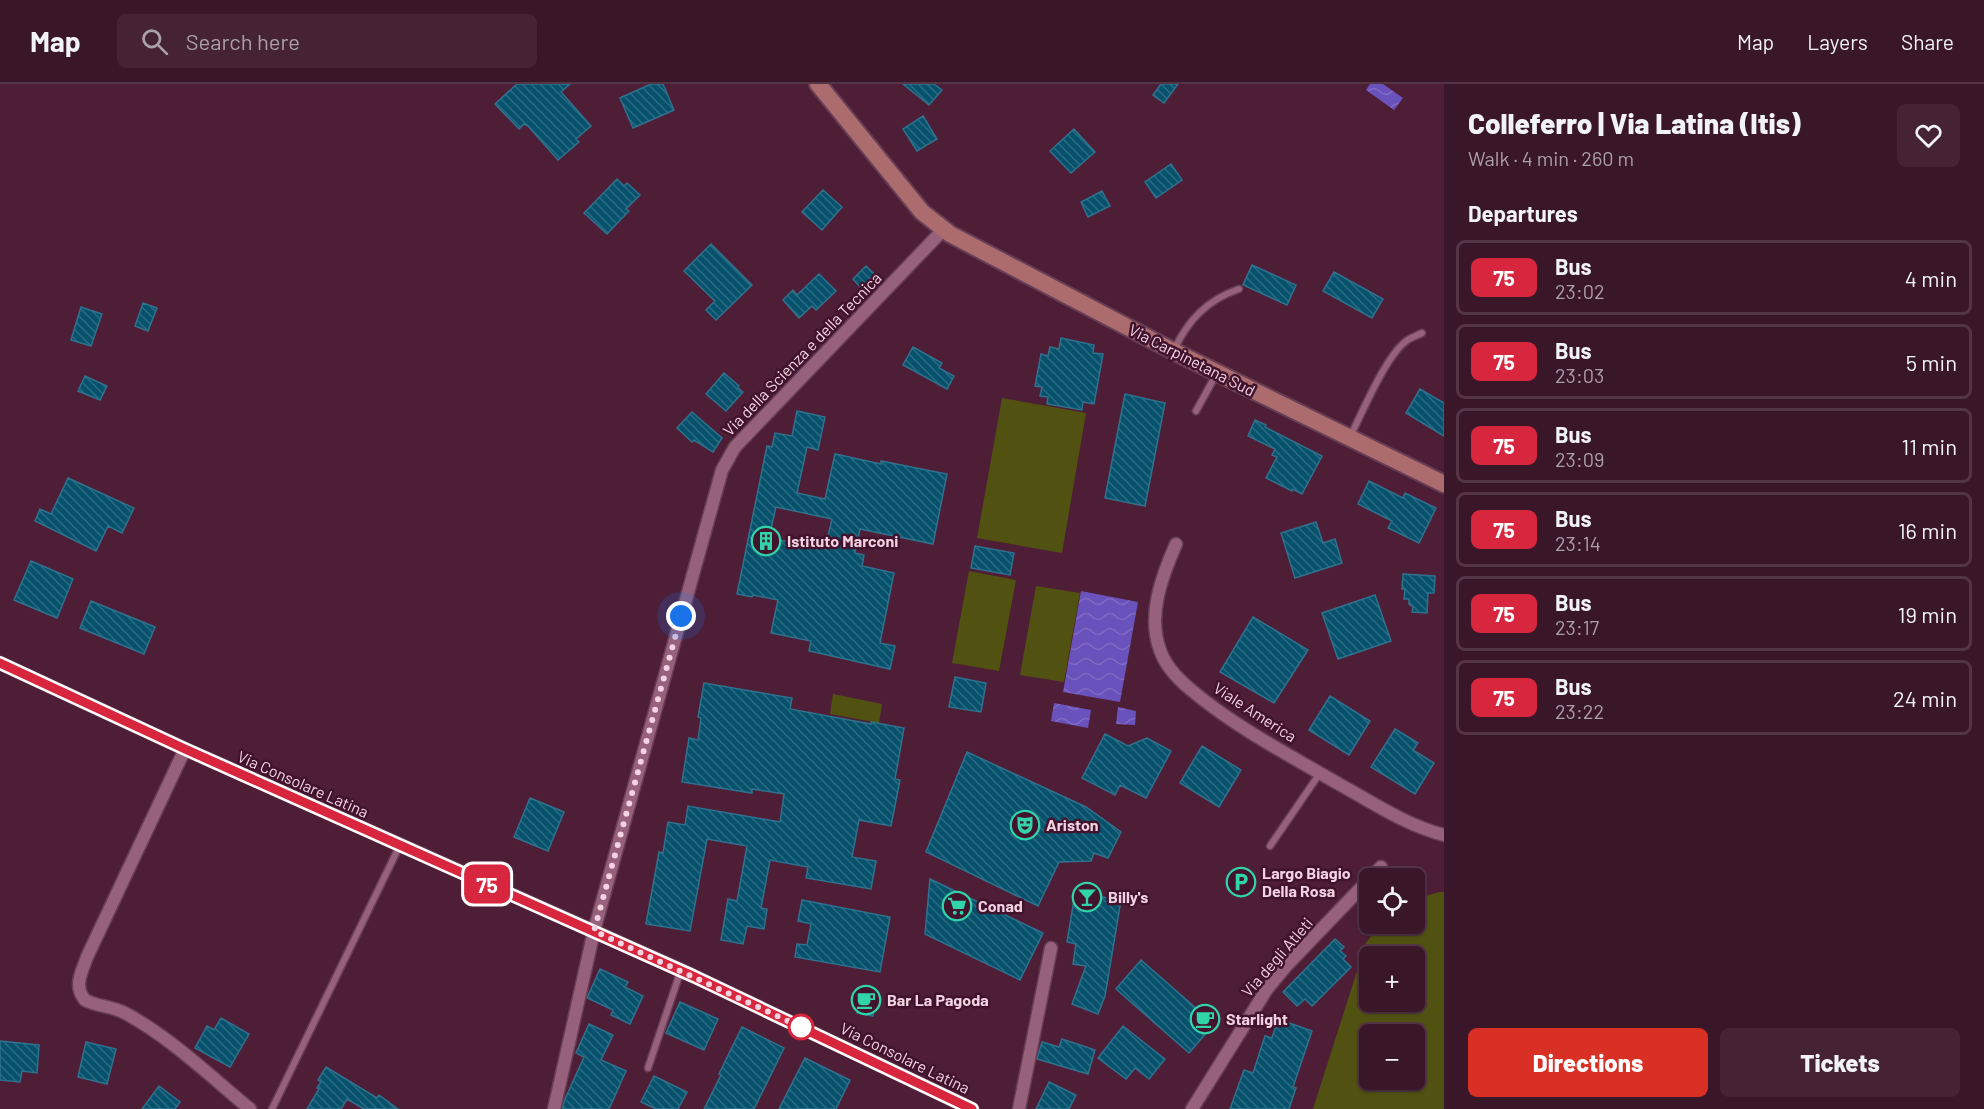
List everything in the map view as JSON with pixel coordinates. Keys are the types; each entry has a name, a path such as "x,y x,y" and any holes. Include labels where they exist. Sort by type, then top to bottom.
{"main road":[{"name":"Via Carpinetana Sud","path":"818,84 922,212 943,230 1173,351 1444,484"}],"street":[{"name":"Via della Scienza e della Tecnica","path":"594,931 718,481 731,454 943,230"},
{"name":"Viale America","path":"1176,544 1161,585 1155,619 1156,637 1160,652 1168,665 1189,688 1219,711 1320,773 1409,823 1444,835"},
{"name":"Via Consolare Latina","path":"0,663 185,749 681,970 972,1109"},
{"path":"185,749 87,957 78,982 79,990 85,1000 113,1008 165,1039 250,1109"},
{"name":"Via degli Atleti","path":"1192,1109 1267,989 1381,867"},
{"path":"554,1109 594,931"},
{"path":"1019,1109 1051,948"},
{"path":"942,1109 948,1097"}],"lane":[{"path":"1173,351 1187,325 1203,307 1239,289"},
{"path":"1350,438 1398,348 1422,333"},
{"path":"1196,411 1217,372"},
{"path":"1270,846 1320,773"},
{"path":"272,1109 400,845"},
{"path":"648,1068 681,970"}],"shaded area":[{"path":"1002,398 1086,413 1062,553 977,538"},
{"path":"969,571 1016,580 999,671 952,663"},
{"path":"1036,586 1080,593 1064,682 1020,675"},
{"path":"833,694 882,704 879,723 830,714"},
{"path":"1444,892 1444,1109 1313,1109 1359,965 1359,1012 1425,1012 1425,946 1365,946 1373,934 1425,934 1425,896"}],"water":[{"path":"1370,84 1383,84 1403,98 1394,110 1366,90"},
{"path":"1081,591 1138,602 1120,702 1063,692"},
{"path":"1054,703 1091,710 1088,728 1051,721"},
{"path":"1118,707 1136,711 1135,725 1116,724"}],"building":[{"path":"517,84 570,84 561,92 591,126 576,139 579,142 558,160 528,126 524,124 519,129 495,104"},
{"path":"651,84 663,84 674,110 633,128 620,98"},
{"path":"903,84 934,84 942,90 929,105"},
{"path":"1161,84 1178,84 1164,103 1153,95"},
{"path":"923,116 937,139 917,151 903,129"},
{"path":"1074,129 1095,152 1071,173 1050,151"},
{"path":"1171,164 1182,180 1156,198 1145,182"},
{"path":"617,179 624,186 627,183 640,195 626,209 629,211 607,234 584,213"},
{"path":"823,190 842,207 822,230 802,212"},
{"path":"1102,191 1110,206 1088,217 1081,202"},
{"path":"711,244 752,285 716,320 706,310 715,301 684,271"},
{"path":"1252,265 1296,285 1287,305 1243,285"},
{"path":"866,266 874,274 861,288 853,279"},
{"path":"1334,272 1383,299 1372,318 1323,291"},
{"path":"819,274 836,291 816,310 812,306 799,318 783,300 793,290 797,295"},
{"path":"143,303 157,308 148,331 135,326"},
{"path":"81,307 102,314 91,346 71,340"},
{"path":"1061,338 1094,345 1093,353 1103,354 1094,404 1083,402 1082,410 1047,404 1048,397 1040,396 1042,387 1035,386 1041,354 1048,356 1050,347 1059,349"},
{"path":"913,347 942,363 939,368 954,376 947,389 903,365"},
{"path":"724,373 743,392 726,411 706,394"},
{"path":"85,376 107,386 100,400 78,391"},
{"path":"1420,389 1444,403 1444,436 1406,413"},
{"path":"1125,394 1165,403 1145,506 1105,498"},
{"name":"Istituto Marconi","path":"797,411 825,417 818,450 807,447 797,493 825,499 835,454 947,474 933,544 860,529 855,553 864,555 862,566 894,573 880,643 895,646 890,669 809,651 811,641 771,633 778,600 737,594 767,446 772,447 775,433 792,436","holes":["776,507 832,519 825,549 769,538"]},
{"path":"692,412 722,438 713,452 694,440 692,442 677,428"},
{"path":"1255,420 1322,456 1302,494 1266,478 1277,457 1272,455 1275,449 1248,436"},
{"path":"68,478 134,508 122,533 108,526 96,551 35,521 40,509 51,514"},
{"path":"1369,481 1403,498 1405,493 1436,508 1419,543 1388,528 1392,521 1358,504"},
{"path":"1316,522 1323,543 1335,539 1342,563 1295,578 1281,533"},
{"path":"975,546 1014,553 1010,575 971,568"},
{"path":"31,561 73,579 57,618 14,600"},
{"path":"1403,574 1435,576 1434,593 1428,593 1427,613 1412,612 1413,607 1409,604 1409,599 1404,599"},
{"path":"1375,595 1391,641 1338,659 1322,613"},
{"path":"91,601 155,627 144,654 80,628"},
{"path":"1253,617 1308,650 1274,703 1220,672"},
{"path":"955,677 986,683 981,712 949,707"},
{"path":"704,683 792,698 790,709 904,728 895,779 900,780 891,826 859,820 852,857 876,861 871,889 806,878 808,867 770,860 761,908 767,909 764,929 747,926 743,944 721,940 728,899 737,901 747,846 707,839 690,931 646,924 659,852 663,853 668,822 685,825 688,806 780,822 784,794 752,789 752,793 682,782 689,738 698,740 701,718 698,717"},
{"path":"1330,696 1370,721 1349,755 1309,730"},
{"path":"1395,729 1418,743 1413,750 1434,763 1415,794 1371,767"},
{"path":"1105,734 1128,746 1147,738 1171,751 1146,798 1120,785 1115,795 1082,778"},
{"path":"1202,746 1241,770 1219,807 1180,783"},
{"name":"Ariston","path":"967,752 1086,807 1121,832 1108,858 1094,853 1091,861 1059,862 1038,906 926,852"},
{"path":"530,798 564,812 548,851 514,837"},
{"name":"Conad","path":"930,879 1043,933 1020,980 925,934"},
{"path":"1075,893 1121,900 1105,996 1098,1014 1072,1004 1086,966 1073,964 1076,944 1067,942"},
{"path":"802,900 890,917 880,972 795,957 797,944 807,945 811,924 798,921"},
{"path":"1335,939 1344,947 1340,951 1346,956 1343,959 1351,967 1312,1006 1305,999 1297,1006 1283,992"},
{"path":"1141,960 1214,1024 1189,1053 1116,989"},
{"path":"600,969 628,982 625,987 643,996 630,1024 611,1015 613,1010 587,998"},
{"name":"Bar La Pagoda","path":"857,993 876,995 873,1016 857,1013 858,1005 855,1005"},
{"path":"680,1002 718,1019 704,1050 666,1033"},
{"path":"221,1018 249,1034 230,1067 195,1048 207,1026 214,1030"},
{"path":"1278,1019 1312,1031 1293,1087 1296,1088 1289,1109 1230,1109 1244,1070 1253,1073 1265,1036 1272,1038"},
{"path":"589,1024 613,1035 601,1060 626,1071 609,1109 562,1109 584,1057 576,1053"},
{"path":"1123,1026 1165,1059 1149,1079 1135,1068 1126,1079 1098,1058"},
{"path":"742,1027 784,1048 754,1109 704,1109 721,1075 719,1074"},
{"path":"1062,1039 1095,1050 1088,1074 1037,1059 1042,1042 1059,1047"},
{"path":"0,1041 39,1045 37,1073 22,1071 20,1082 0,1080"},
{"path":"86,1042 116,1049 107,1084 78,1077"},
{"path":"805,1058 850,1080 836,1109 779,1109"},
{"path":"326,1067 377,1098 379,1095 398,1109 364,1109 347,1099 341,1109 307,1109 319,1089 317,1088 321,1082 318,1080"},
{"path":"654,1076 687,1092 678,1109 656,1109 641,1102"},
{"path":"1049,1082 1076,1095 1069,1109 1036,1109"},
{"path":"159,1086 180,1102 175,1109 142,1109"}],"bus line":[{"name":"75","path":"0,663 185,749 693,976 972,1109"}],"place":[{"name":"Istituto Marconi","path":"766,541"},
{"name":"Ariston","path":"1025,825"},
{"name":"Largo Biagio Della Rosa","path":"1241,882"},
{"name":"Billy's","path":"1087,897"},
{"name":"Conad","path":"957,906"},
{"name":"Bar La Pagoda","path":"866,1000"},
{"name":"Starlight","path":"1205,1019"}],"route":[{"path":"681,616 594,931 801,1027"}]}
